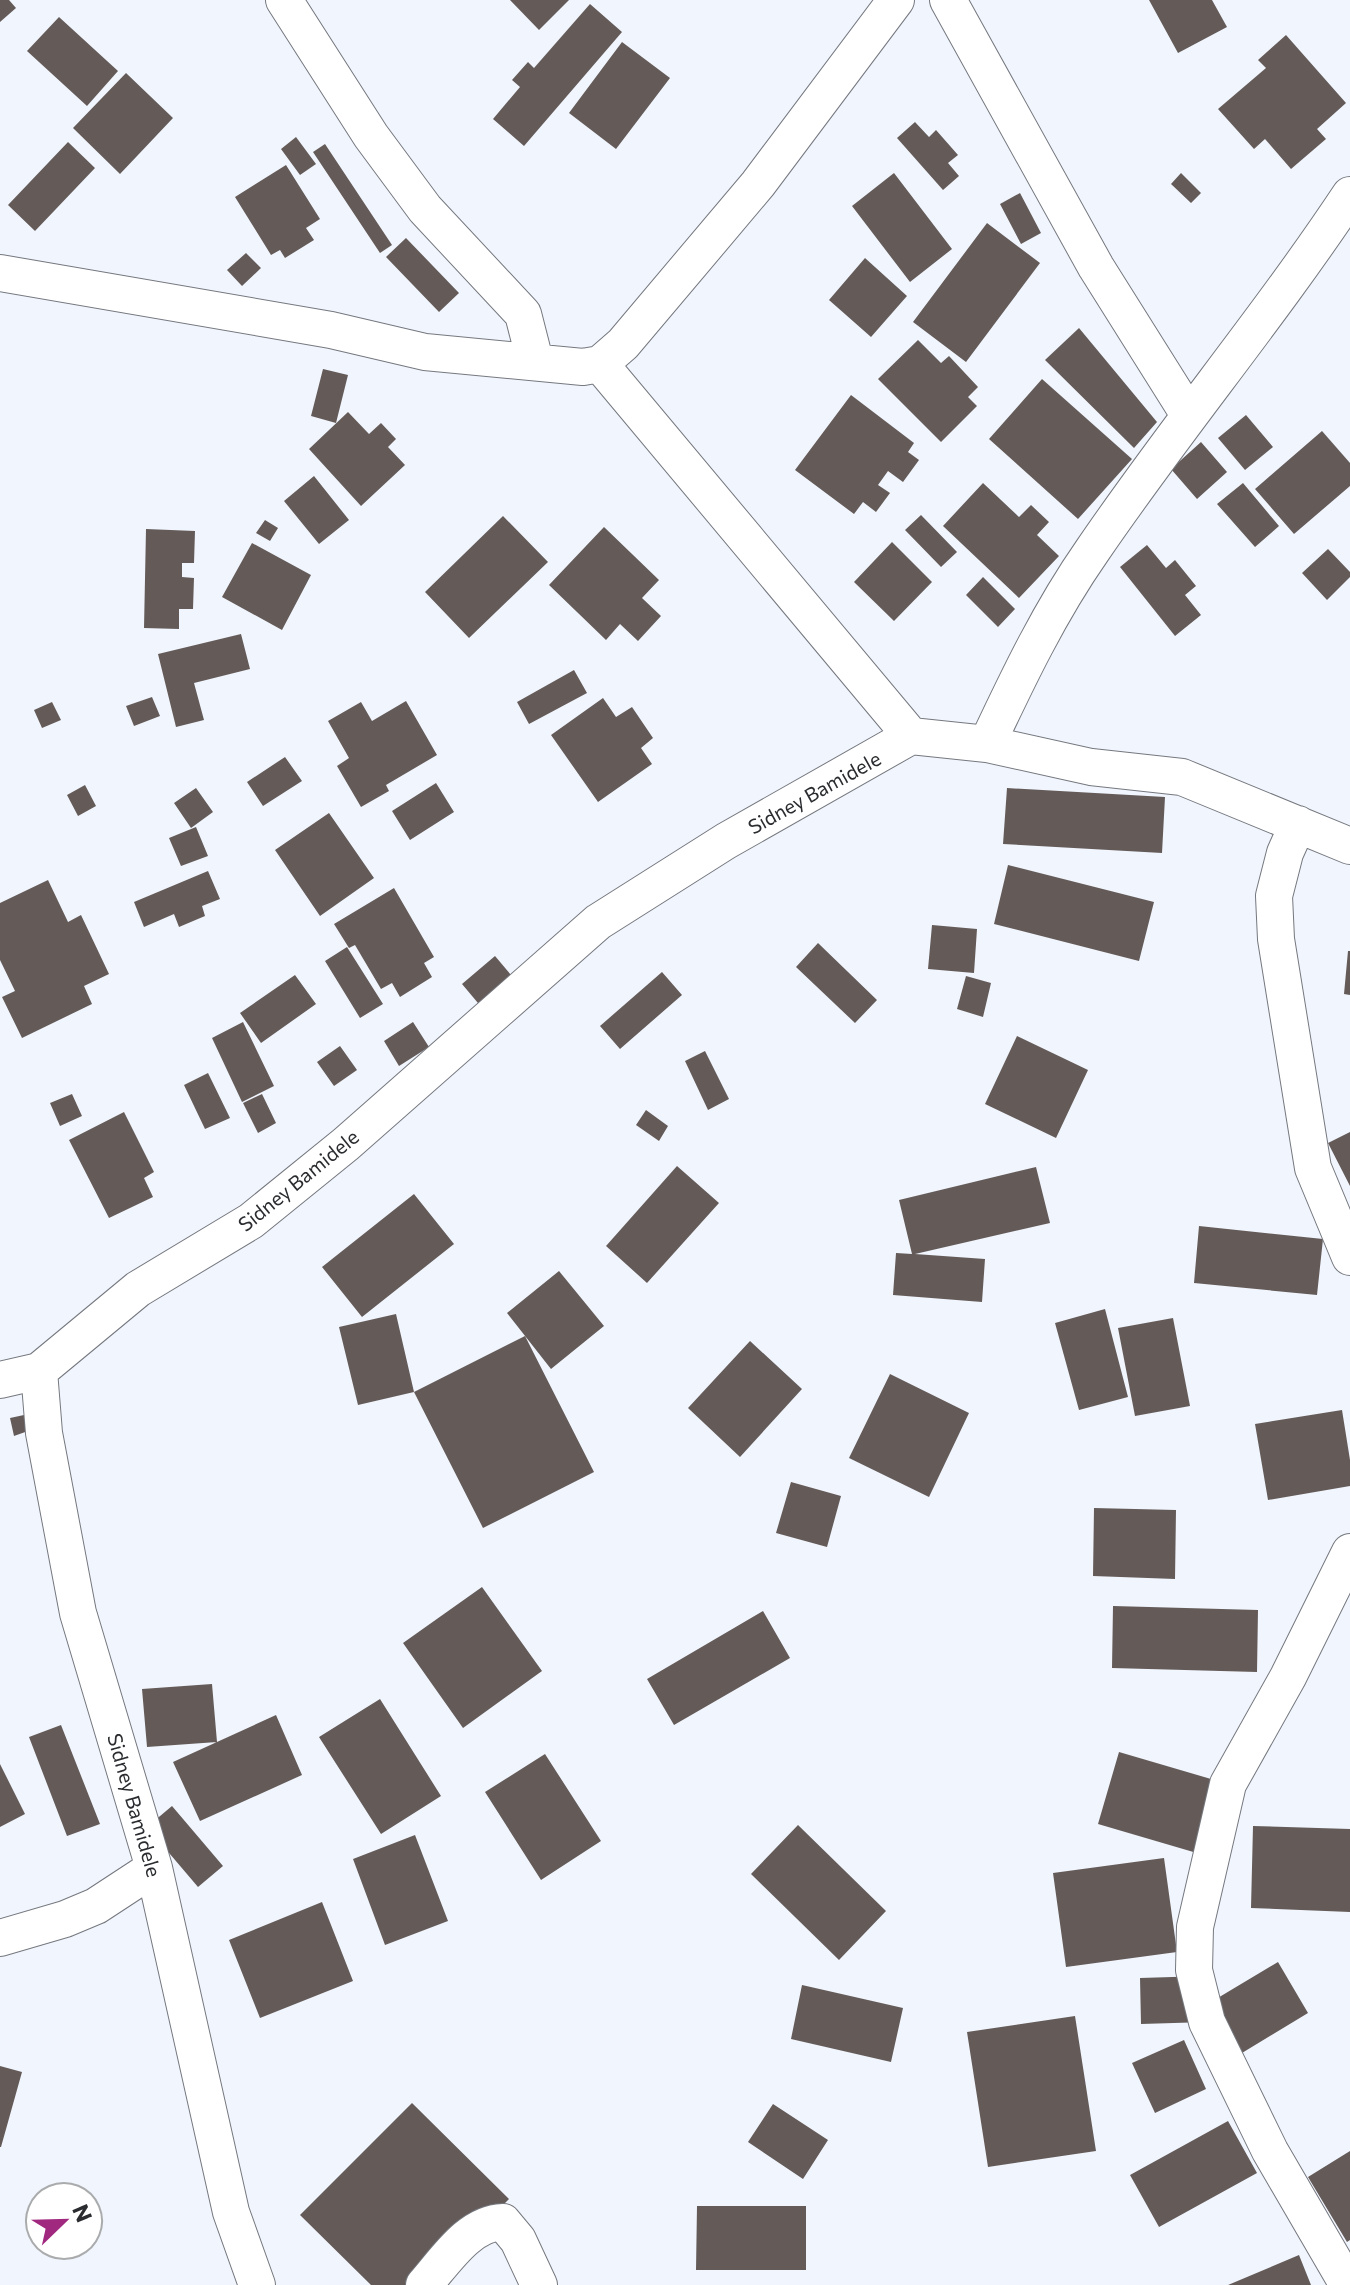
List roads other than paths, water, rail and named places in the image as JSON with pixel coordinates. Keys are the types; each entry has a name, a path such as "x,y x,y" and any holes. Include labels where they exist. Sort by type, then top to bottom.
{"street":[{"path":"284,0 371,136 425,209 523,314 535,361"},
{"path":"0,273 331,330 425,352 583,367 600,364 623,344 758,184 896,0"},
{"path":"948,0 1096,267 1189,415"},
{"path":"987,744 1020,671 1090,553 1189,415 1238,356 1350,195"},
{"path":"600,364 911,736 987,744 1091,767 1182,777 1350,846"},
{"name":"Sidney Bamidele","path":"257,2285 231,2212 154,1868 78,1613 44,1433 39,1371 138,1289 263,1211 346,1144 598,922 726,841 911,736"},
{"path":"1298,824 1285,853 1274,896 1276,939 1313,1168 1350,1257"},
{"path":"0,1380 39,1371"},
{"path":"1348,2285 1263,2137 1207,2022 1194,1970 1195,1927 1228,1784 1288,1677 1350,1552"},
{"path":"0,1938 85,1910 154,1868"},
{"path":"424,2285 474,2231 487,2222 503,2222 518,2240 539,2285"}]}
